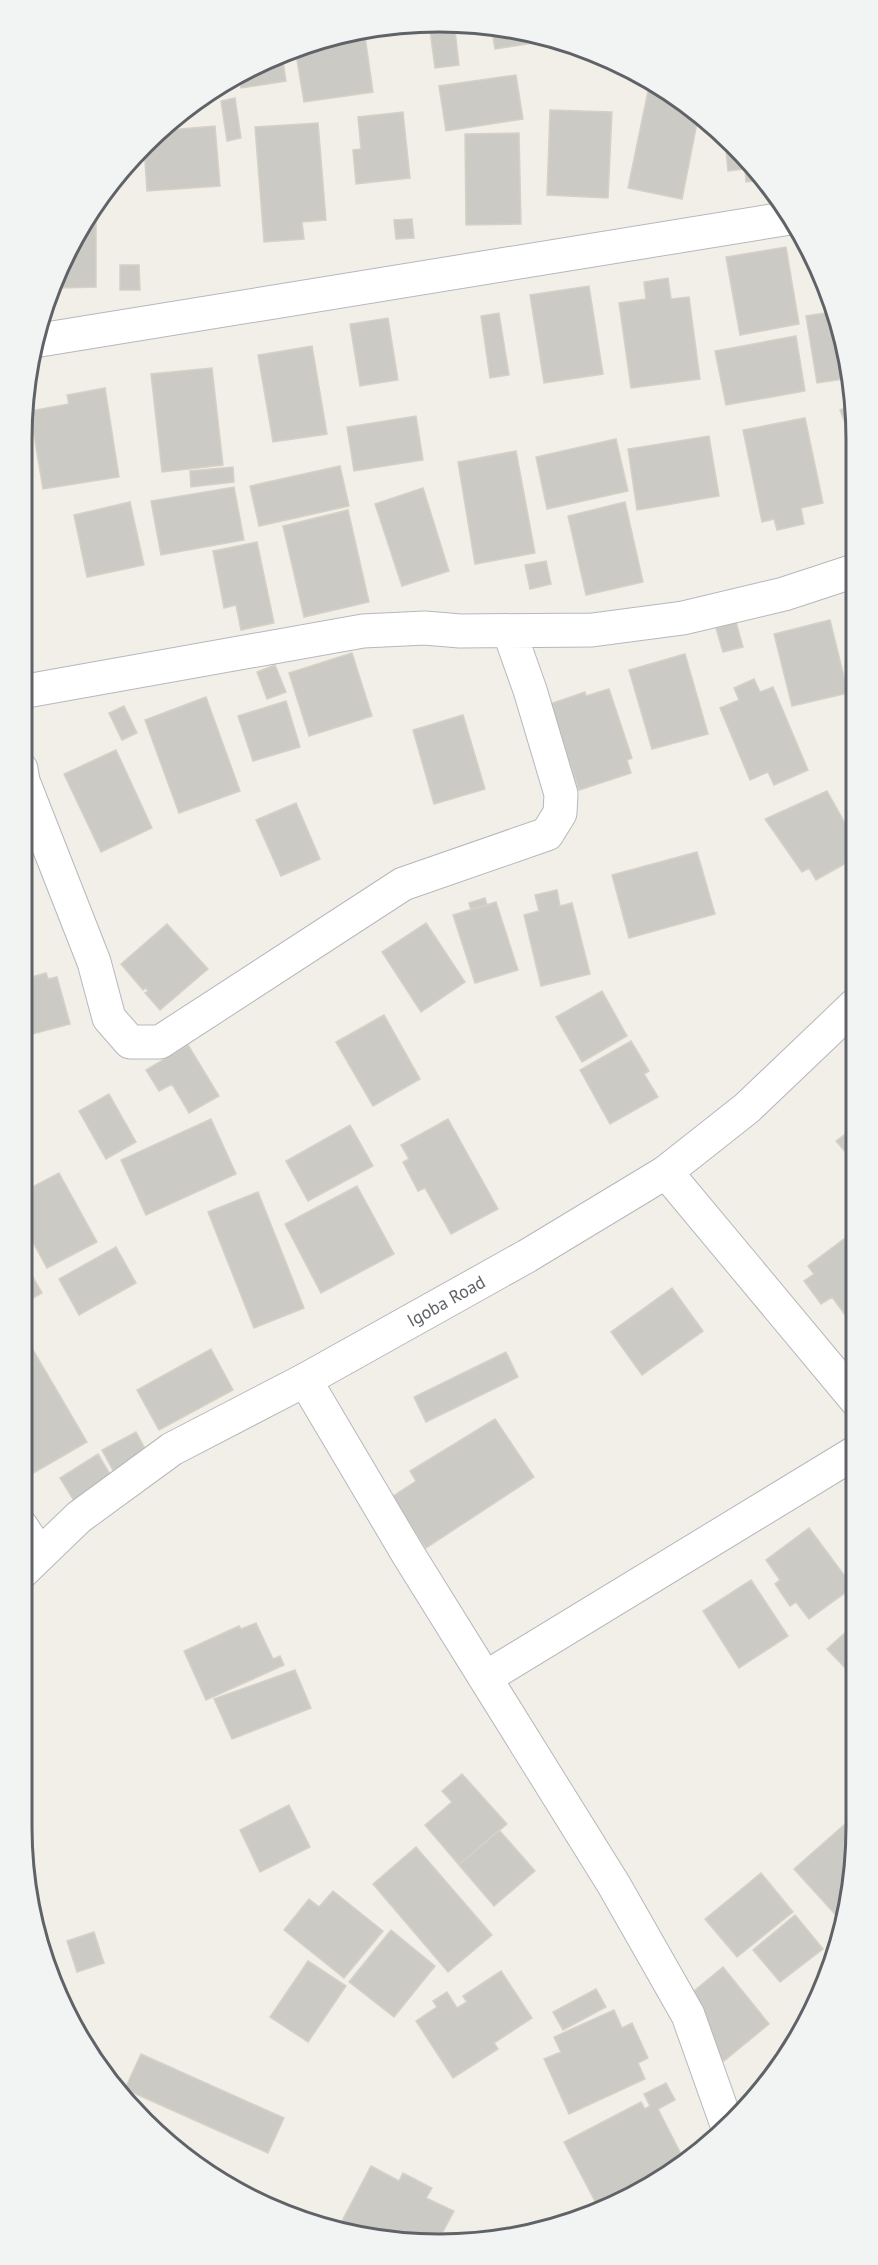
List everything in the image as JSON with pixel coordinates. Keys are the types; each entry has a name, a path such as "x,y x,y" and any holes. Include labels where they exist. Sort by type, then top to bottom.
{"street":[{"path":"44,339 782,219"},
{"path":"32,690 363,632 416,628 509,631 592,630 683,618 784,594 846,575"},
{"path":"32,804 94,962 109,1018 130,1042 160,1042 403,885 547,834 560,813 561,794 530,690 509,631"},
{"name":"Igoba Road","path":"32,1561 79,1517 172,1449 305,1380 527,1256 666,1172 747,1107 846,1014"},
{"path":"666,1172 846,1388"},
{"path":"305,1380 408,1554 614,1885 688,2015 724,2117"},
{"path":"485,1678 846,1458"}],"building":[{"path":"430,32 455,32 459,65 435,68"},
{"path":"493,35 534,43 495,49"},
{"path":"365,38 373,92 304,102 297,58 334,45"},
{"path":"283,63 286,81 241,88 240,83"},
{"path":"516,75 523,119 446,131 439,86"},
{"path":"648,91 652,92 697,124 682,199 628,188"},
{"path":"235,98 241,138 227,141 221,101"},
{"path":"550,110 612,112 608,198 547,195"},
{"path":"403,112 410,178 356,184 353,150 361,149 358,117"},
{"path":"318,123 326,220 302,222 304,239 264,242 255,127"},
{"path":"215,126 220,186 147,191 145,158 174,130"},
{"path":"519,133 521,224 466,225 465,134"},
{"path":"726,150 744,169 728,171"},
{"path":"745,170 754,181 746,182"},
{"path":"96,219 96,287 61,288"},
{"path":"412,219 414,238 396,239 394,220"},
{"path":"786,247 799,324 740,335 726,257"},
{"path":"120,265 139,265 140,290 120,290"},
{"path":"668,278 671,299 689,297 700,379 631,388 619,303 646,299 644,282"},
{"path":"589,286 603,374 544,383 530,295"},
{"path":"499,313 509,375 490,378 481,316"},
{"path":"826,313 842,379 817,383 806,316"},
{"path":"388,318 398,380 360,386 350,324"},
{"path":"796,336 805,391 726,405 715,351"},
{"path":"312,346 327,434 273,442 258,355"},
{"path":"212,368 223,465 162,472 151,374"},
{"path":"105,388 119,477 43,489 32,423 32,411 69,404 67,395"},
{"path":"846,408 846,426 840,410"},
{"path":"416,416 423,460 354,471 347,427"},
{"path":"805,418 823,503 801,508 804,524 777,530 774,519 762,522 743,430"},
{"path":"709,436 719,496 637,510 628,449"},
{"path":"616,439 628,491 547,509 536,457"},
{"path":"516,451 535,553 475,564 458,462"},
{"path":"340,466 349,506 259,526 250,486"},
{"path":"233,467 234,482 191,487 190,471"},
{"path":"234,487 244,540 161,555 151,501"},
{"path":"423,488 449,571 402,586 375,504"},
{"path":"130,502 144,565 87,577 74,515"},
{"path":"625,502 643,582 586,595 568,516"},
{"path":"348,510 369,602 304,617 283,526"},
{"path":"257,542 274,623 241,630 236,605 224,608 213,551"},
{"path":"546,561 551,584 530,589 525,565"},
{"path":"830,620 846,685 846,693 792,706 774,634"},
{"path":"736,622 743,647 723,652 716,628"},
{"path":"352,653 372,716 309,736 289,673"},
{"path":"685,654 708,734 652,749 629,670"},
{"path":"275,665 286,692 267,699 257,672"},
{"path":"754,679 760,692 773,687 808,770 774,785 768,772 750,780 720,708 739,700 734,688"},
{"path":"609,689 632,758 627,760 631,773 579,790 550,704 585,692 586,696"},
{"path":"206,697 240,791 179,813 145,720"},
{"path":"286,701 300,747 253,761 238,716"},
{"path":"124,706 137,733 122,740 109,713"},
{"path":"463,715 485,789 434,804 413,730"},
{"path":"116,750 152,828 101,852 64,774"},
{"path":"827,791 846,825 846,863 816,880 809,868 802,872 765,819"},
{"path":"296,803 320,859 281,876 256,820"},
{"path":"697,852 715,914 629,938 612,875"},
{"path":"557,890 560,906 572,903 590,974 541,986 524,915 539,911 535,895"},
{"path":"485,898 487,905 471,910 469,903"},
{"path":"496,902 518,970 475,983 453,915"},
{"path":"426,923 465,982 421,1012 382,952"},
{"path":"167,924 208,969 160,1010 145,993 148,991 146,988 143,990 121,964"},
{"path":"46,973 48,979 57,977 70,1024 32,1034 32,977"},
{"path":"602,991 627,1036 582,1062 556,1017"},
{"path":"384,1015 420,1079 373,1106 336,1042"},
{"path":"631,1041 649,1071 644,1074 658,1097 610,1124 580,1070"},
{"path":"188,1045 219,1096 189,1113 172,1084 159,1091 146,1070"},
{"path":"109,1094 136,1142 106,1159 79,1111"},
{"path":"211,1119 236,1174 146,1215 121,1160"},
{"path":"448,1119 498,1209 451,1234 425,1188 418,1191 403,1162 409,1159 401,1145"},
{"path":"350,1125 373,1166 308,1201 286,1161"},
{"path":"846,1134 846,1153 836,1141"},
{"path":"59,1173 97,1242 47,1268 32,1240 32,1187"},
{"path":"357,1186 394,1254 321,1293 285,1224"},
{"path":"258,1192 304,1308 254,1328 208,1212"},
{"path":"846,1238 846,1316 832,1297 821,1304 804,1281 814,1274 808,1266"},
{"path":"116,1247 136,1283 79,1315 59,1279"},
{"path":"32,1275 42,1293 32,1299"},
{"path":"672,1288 703,1331 642,1375 611,1332"},
{"path":"32,1348 87,1442 32,1474"},
{"path":"211,1349 233,1390 159,1430 137,1390"},
{"path":"506,1352 518,1377 426,1422 414,1397"},
{"path":"495,1419 534,1477 426,1548 392,1497 416,1481 410,1471"},
{"path":"136,1432 150,1458 116,1476 102,1450"},
{"path":"98,1454 114,1481 76,1504 60,1478"},
{"path":"809,1528 846,1578 846,1592 809,1619 796,1602 790,1606 775,1584 780,1580 766,1560"},
{"path":"751,1580 788,1636 739,1668 703,1611"},
{"path":"256,1623 273,1659 280,1656 284,1665 206,1700 184,1651 239,1626 241,1629"},
{"path":"846,1632 846,1669 827,1649"},
{"path":"295,1670 311,1708 232,1739 214,1699"},
{"path":"462,1774 507,1824 459,1865 425,1825 452,1802 442,1791"},
{"path":"289,1805 310,1847 260,1872 240,1830"},
{"path":"845,1824 846,1853 837,1916 794,1869"},
{"path":"499,1830 535,1871 494,1906 459,1865"},
{"path":"416,1847 492,1935 448,1972 373,1884"},
{"path":"761,1873 793,1912 737,1957 705,1919"},
{"path":"333,1891 383,1931 344,1978 284,1930 309,1899 319,1907"},
{"path":"795,1915 823,1949 780,1982 753,1950"},
{"path":"391,1930 435,1966 394,2017 349,1982"},
{"path":"94,1932 104,1963 77,1972 67,1941"},
{"path":"308,1961 346,1986 308,2042 270,2017"},
{"path":"723,1967 769,2024 724,2061 677,2005"},
{"path":"501,1971 532,2018 494,2043 498,2049 453,2078 416,2021 437,2007 433,2001 447,1992 457,2008 467,2002 463,1996"},
{"path":"596,1989 606,2007 563,2030 553,2012"},
{"path":"614,2010 622,2028 632,2023 648,2058 638,2063 645,2079 569,2114 544,2059 561,2052 554,2037"},
{"path":"141,2054 284,2118 268,2153 130,2091 126,2087"},
{"path":"666,2083 675,2100 658,2109 681,2154 646,2177 595,2202 564,2142 641,2102 645,2109 650,2106 644,2094"},
{"path":"371,2166 399,2181 403,2173 432,2188 426,2198 454,2211 442,2234 386,2230 342,2222"}]}
